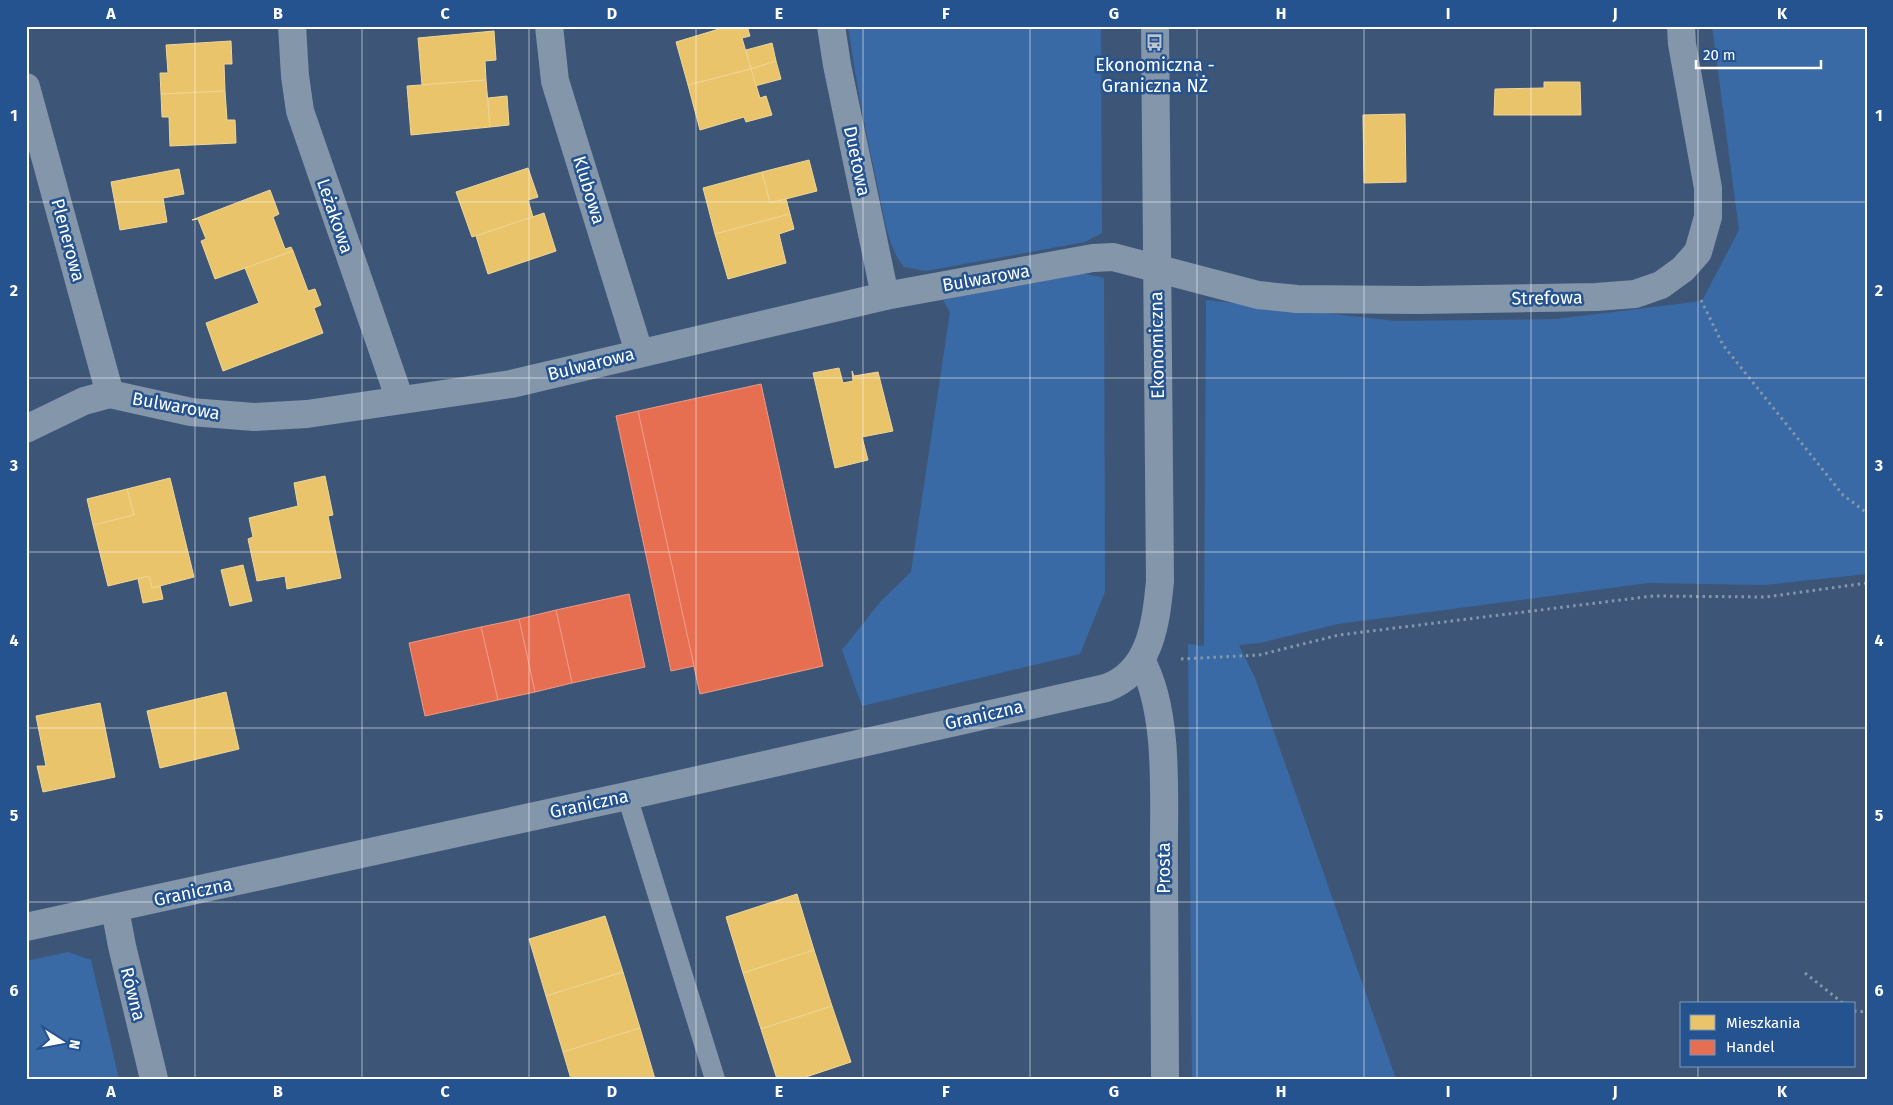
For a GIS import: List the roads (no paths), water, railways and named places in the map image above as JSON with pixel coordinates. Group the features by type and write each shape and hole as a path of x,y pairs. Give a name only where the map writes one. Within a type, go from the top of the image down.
{"street":[{"name":"Leżakowa","path":"292,26 295,76 300,111 400,400"},
{"name":"Klubowa","path":"549,26 555,81 639,352"},
{"name":"Duetowa","path":"831,26 837,65 885,296"},
{"name":"Ekonomiczna","path":"1141,660 1151,638 1160,581 1155,26"},
{"name":"Strefowa","path":"1156,270 1258,295 1297,299 1420,300 1596,297 1635,294 1661,285 1683,270 1698,252 1708,217 1708,188 1682,44 1681,26"},
{"name":"Plenerowa","path":"26,86 110,394"},
{"name":"Bulwarowa","path":"26,429 84,401 110,394 191,412 254,416 307,414 511,384 639,352 885,296 1093,258 1113,257 1156,270"},
{"name":"Graniczna","path":"29,920 115,909 1106,688 1129,676 1141,660"},
{"name":"Prosta","path":"1141,660 1151,678 1157,701 1163,767 1165,1079"},
{"name":"Równa","path":"115,909 154,1079"}],"lane":[{"path":"627,796 716,1079"}],"place":[{"name":"Ekonomiczna - Graniczna NŻ","path":"1155,42"}]}
